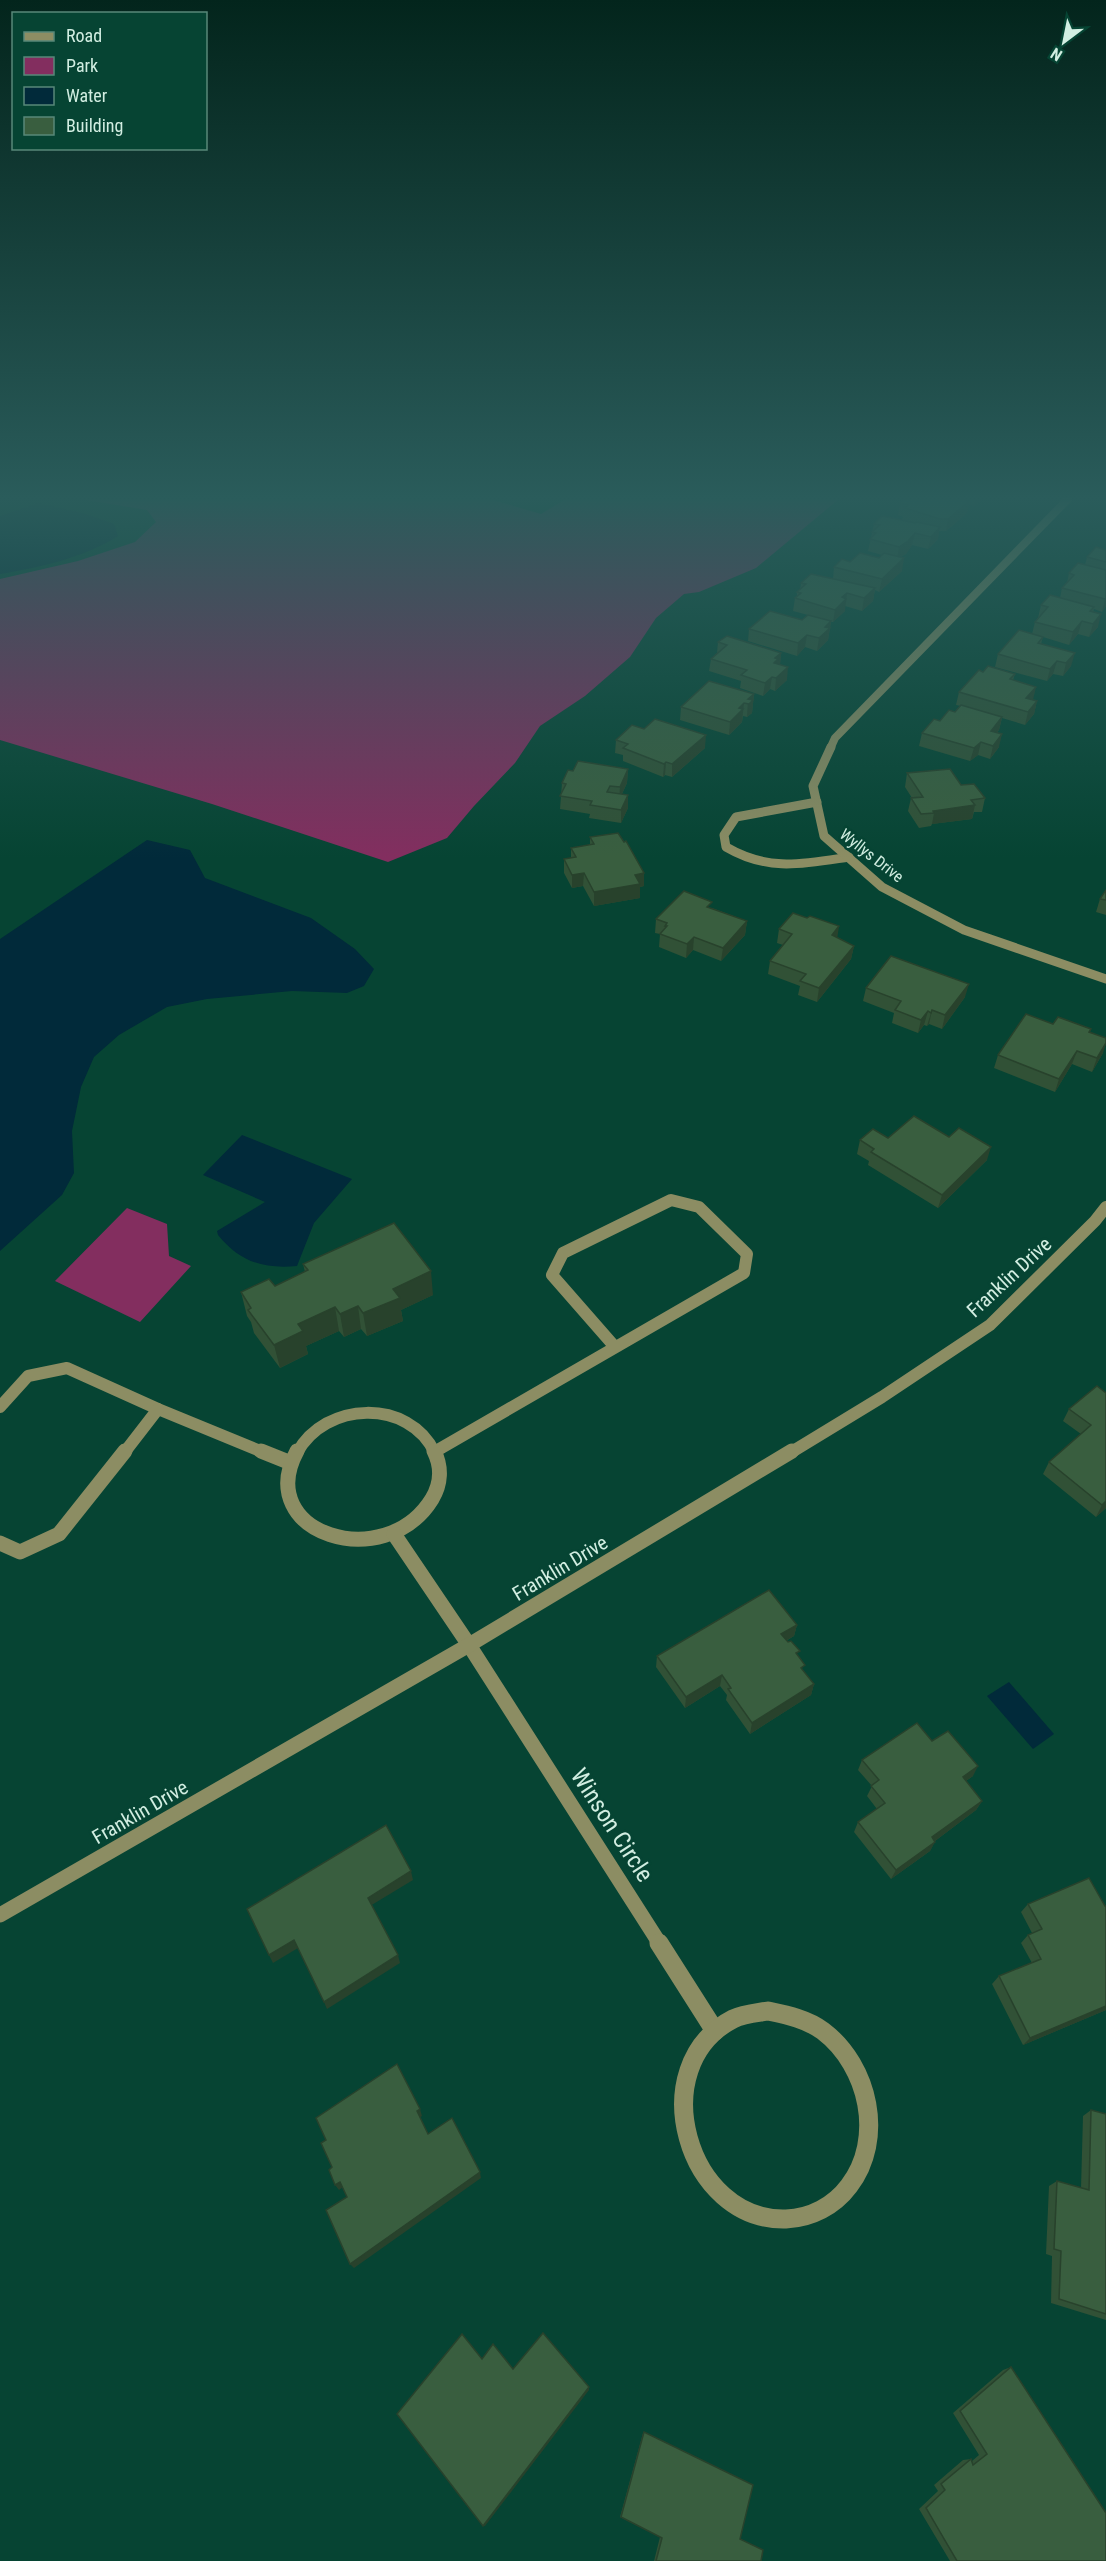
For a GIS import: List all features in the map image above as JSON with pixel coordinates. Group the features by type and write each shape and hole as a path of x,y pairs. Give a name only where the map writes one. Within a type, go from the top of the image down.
{"street":[{"name":"Wyllys Drive","path":"951,619 835,738 813,786 824,836 882,887 964,930 1106,979"},
{"path":"817,802 736,818 724,835 726,847 743,860 778,866 849,857"},
{"path":"436,1451 744,1273 747,1254 699,1207 671,1200 563,1253 552,1275 615,1347"},
{"name":"Franklin Drive","path":"0,1915 469,1645 882,1397 990,1324 1095,1221 1106,1207"},
{"path":"0,1407 28,1376 67,1368 158,1409 291,1463"},
{"path":"0,1543 20,1552 59,1534 158,1409"},
{"path":"362,1412 386,1413 407,1421 424,1434 436,1451 440,1469 437,1488 428,1507 413,1522 394,1534 373,1540 351,1541 330,1536 312,1527 298,1514 290,1498 288,1480 291,1463 301,1444 318,1428 339,1417 362,1412"},
{"name":"Winson Circle","path":"394,1534 469,1645 715,2031"},
{"path":"768,2011 797,2017 825,2032 847,2056 863,2087 869,2121 866,2155 853,2184 830,2206 802,2219 770,2219 739,2207 712,2184 693,2154 684,2119 685,2085 692,2064 696,2054 715,2031 740,2016 768,2011"}],"green space":[{"path":"0,619 656,619 630,657 585,696 540,726 515,763 447,838 388,862 212,804 0,740"},
{"path":"127,1208 167,1224 169,1256 191,1266 140,1322 55,1281"}],"water":[{"path":"147,840 190,850 205,878 311,918 355,949 374,969 364,986 347,993 292,991 207,999 167,1007 119,1035 94,1057 81,1087 72,1131 74,1173 62,1195 0,1251 0,939"},
{"path":"242,1135 352,1179 314,1223 297,1266 273,1266 253,1262 235,1252 218,1235 217,1231 265,1202 203,1175"},
{"path":"1009,1682 1054,1734 1033,1749 987,1696"}],"building":[{"path":"761,619 821,619 831,621 825,627 830,628 819,638 807,635 798,643 749,629"},
{"path":"1038,619 1097,619 1093,624 1082,621 1073,632 1035,622"},
{"path":"1019,630 1043,637 1038,643 1075,653 1066,663 1057,661 1050,669 998,654"},
{"path":"727,636 781,653 775,658 778,659 774,663 788,667 776,678 772,677 765,683 741,675 747,670 711,659 727,645 718,642"},
{"path":"988,666 1015,674 1010,679 1036,687 1026,698 1037,701 1028,712 959,692 979,670 983,672"},
{"path":"709,681 754,694 748,699 753,700 749,704 744,703 739,708 743,709 730,722 681,707"},
{"path":"961,705 1002,717 991,731 1002,734 993,746 981,742 974,748 922,733 934,719 940,721 949,710 955,712"},
{"path":"655,719 706,735 672,764 666,762 664,764 623,748 628,744 616,740 632,725 644,729"},
{"path":"578,761 628,769 620,787 610,786 607,792 628,795 621,810 590,805 592,801 560,796 566,784 562,783 568,770 573,771"},
{"path":"950,769 961,785 974,784 985,798 971,800 975,805 921,814 911,798 923,797 907,773"},
{"path":"618,833 624,842 626,841 644,873 635,875 640,884 594,892 584,873 572,875 564,859 576,857 571,848 594,844 590,837"},
{"path":"1106,890 1106,900 1100,899"},
{"path":"684,891 712,902 707,907 747,921 723,948 694,937 687,944 660,934 667,923 656,919"},
{"path":"793,913 839,926 832,935 854,946 819,988 800,981 806,974 770,961 792,934 779,929"},
{"path":"891,956 969,984 945,1015 932,1010 931,1013 928,1011 921,1020 895,1010 901,1001 866,988"},
{"path":"1026,1014 1053,1024 1058,1017 1091,1029 1089,1032 1106,1038 1106,1043 1097,1058 1077,1051 1059,1079 998,1055"},
{"path":"914,1116 949,1137 959,1128 991,1147 942,1195 871,1152 874,1149 860,1140 873,1129 888,1138"},
{"path":"394,1223 431,1271 393,1289 400,1298 363,1313 358,1306 340,1314 335,1307 298,1324 303,1331 274,1345 248,1310 251,1308 241,1292 269,1279 275,1286 308,1270 303,1264"},
{"path":"1097,1386 1106,1393 1106,1501 1102,1505 1049,1462 1091,1425 1069,1409"},
{"path":"769,1590 797,1625 781,1634 800,1651 796,1653 805,1665 801,1668 814,1684 752,1723 728,1689 731,1688 722,1675 686,1697 657,1656"},
{"path":"917,1723 932,1741 948,1731 978,1766 963,1777 982,1801 932,1837 935,1842 896,1870 858,1822 885,1803 871,1786 879,1780 862,1760"},
{"path":"386,1825 411,1871 368,1898 398,1955 324,2002 294,1940 269,1955 247,1909"},
{"path":"1089,1878 1106,1906 1106,2006 1030,2038 999,1976 1041,1959 1028,1935 1042,1929 1028,1904"},
{"path":"397,2064 420,2109 417,2111 428,2134 452,2118 480,2172 350,2264 326,2210 347,2197 340,2182 335,2185 329,2170 332,2167 321,2143 326,2140 316,2118"},
{"path":"1091,2110 1106,2114 1106,2314 1059,2299 1061,2251 1054,2249 1057,2181 1089,2190"},
{"path":"543,2333 589,2387 483,2526 397,2414 462,2334 482,2359 493,2344 513,2369"},
{"path":"1011,2367 1106,2513 1106,2561 957,2561 926,2508 945,2490 941,2484 971,2459 973,2465 987,2454 960,2411"},
{"path":"644,2432 753,2485 740,2539 763,2550 761,2561 656,2561 662,2538 621,2517"}]}
